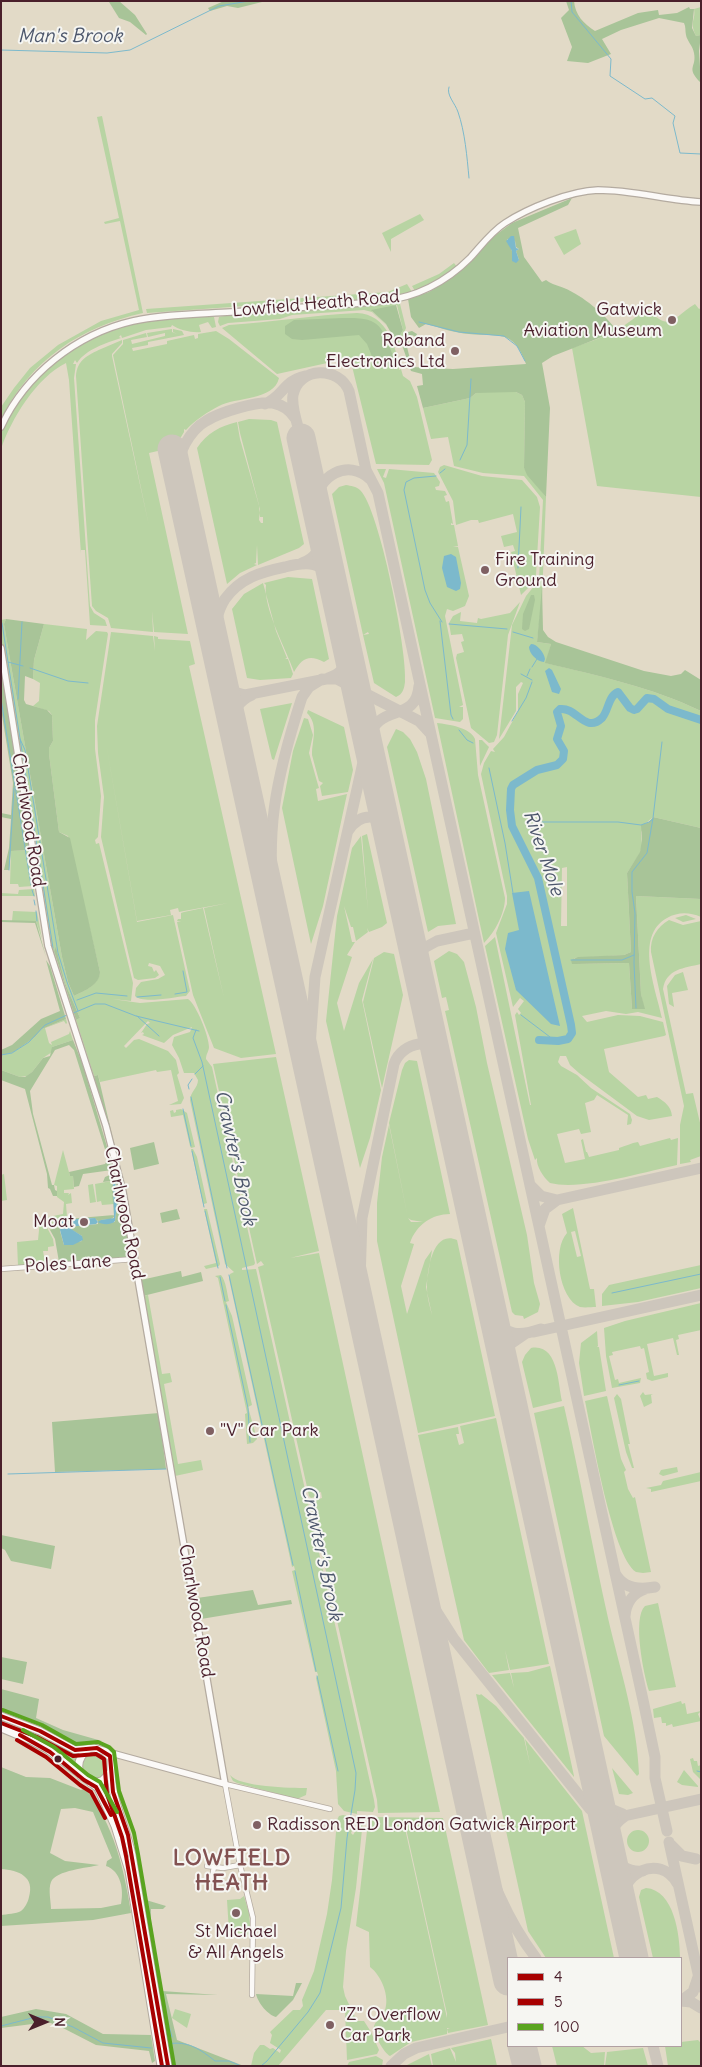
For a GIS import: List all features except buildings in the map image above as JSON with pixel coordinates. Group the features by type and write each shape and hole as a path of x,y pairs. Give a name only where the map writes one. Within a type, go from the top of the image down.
{"main road":[{"path":"1,1716 40,1731 75,1750 96,1748 110,1756 113,1792 128,1835 168,2066"},
{"path":"1,1728 40,1745 96,1787 102,1796 126,1857 161,2066"},
{"path":"81,1776 78,1762 89,1749"},
{"path":"88,1782 96,1783 102,1780 111,1769"}],"street":[{"name":"Lowfield Heath Road","path":"1,428 23,392 52,362 89,337 121,324 170,316 383,301 414,294 431,287 454,273 492,233 507,222 535,208 582,192 610,191 701,202"},
{"name":"Charlwood Road","path":"1,648 48,946 118,1170 225,1784"},
{"name":"Poles Lane","path":"1,1269 135,1259"},
{"path":"104,1751 225,1784 330,1809"},
{"path":"111,1769 118,1760 127,1758"},
{"path":"225,1784 240,1865 254,1922 252,1994"},
{"path":"207,1866 226,1868 240,1865"},
{"path":"212,1878 214,1867"}],"green space":[{"path":"119,1 135,15 146,35 130,22 119,18 109,2"},
{"path":"224,1 266,1 238,8 227,6 210,11 208,8"},
{"path":"566,1 574,1 576,11 581,19 595,31 638,13 658,10 659,15 677,13 689,7 694,9 692,28 696,36 701,35 699,51 701,83 694,74 695,58 684,23 659,18 621,30 602,39 611,54 588,63 567,61 572,47 561,18 569,10"},
{"path":"701,7 701,35 696,36 693,27 694,9"},
{"path":"102,116 143,313 98,327 60,349 27,380 13,398 1,419 1,407 14,388 30,368 58,345 101,321 139,310 120,221 105,224 104,222 119,218 97,117"},
{"path":"572,198 568,205 518,228 524,257 542,282 546,280 579,296 600,312 617,331 553,356 542,363 550,408 546,497 527,475 524,468 525,402 522,395 516,392 476,393 470,398 423,408 417,386 423,385 422,374 411,371 402,345 408,332 412,331 417,334 416,337 412,335 407,347 412,367 453,369 526,364 516,345 505,337 458,333 426,324 419,328 411,317 408,299 429,292 445,282 493,237 512,223","holes":["507,239 515,241 516,247 519,249 516,251 519,260 512,261 512,251"]},
{"path":"420,214 424,220 391,239 391,252 382,233"},
{"path":"576,229 581,244 564,255 554,237"},
{"path":"454,263 457,267 438,281 415,291 412,286 439,274"},
{"path":"407,284 412,292 374,299 315,301 147,313 146,309 388,292"},
{"path":"394,301 400,304 406,328 397,345 396,342 403,330 397,305 372,311 389,328 372,312 364,310 292,315 280,319 228,323 220,326 218,322 219,317 240,313"},
{"path":"695,304 699,309 701,308 701,497 597,486 572,348 611,333 628,323 646,308 654,316 666,322 676,318"},
{"path":"396,305 403,330 396,342 386,324 371,310"},
{"path":"357,313 376,319 383,325 393,342 399,370 401,369 403,376 410,381 417,397 432,460 429,465 376,464 350,358 277,374 222,328 229,325"},
{"path":"214,317 216,327 212,328 208,322 199,325 201,332 194,332 182,330 172,325 171,327 146,330 122,338 121,335 119,337 121,338 91,350 77,363 75,360 73,364 76,364 74,378 90,606 94,613 105,620 107,626 90,625 85,550 81,550 81,554 69,380 66,363 55,369 35,388 18,412 1,449 1,434 11,413 33,383 46,369 76,346 110,329 128,324 158,319"},
{"path":"365,319 378,325 386,338 394,358 390,365 377,369 367,344 359,335 302,340 292,339 285,334 285,326 294,320"},
{"path":"172,329 172,332 177,334 173,332 173,329 182,331 184,335 148,342 148,345 132,348 133,351 167,344 167,341 194,335 195,339 198,338 198,334 216,331 279,378 276,385 270,391 262,395 226,403 202,416 186,430 184,429 175,447 149,453 188,634 154,632 152,611 153,632 111,628 108,618 96,611 92,606 76,376 81,362 101,349 122,340 122,343 112,356 149,526 113,355 123,344 123,340 146,333 147,337 131,340 132,344 165,336 165,333 148,337 147,333"},
{"path":"516,392 522,395 525,402 524,468 546,497 542,598 537,642 551,644 546,663 644,689 701,711 701,828 653,817 645,824 641,832 642,845 640,853 627,873 631,952 624,955 574,958 576,964 629,963 632,1009 644,1009 641,994 636,896 701,899 701,917 684,913 671,916 657,926 651,937 649,950 650,964 662,1018 638,1012 626,1014 606,1011 582,1016 587,1022 618,1015 640,1016 663,1022 666,1035 664,1036 604,1049 609,1072 638,1097 646,1095 648,1099 657,1097 663,1101 669,1107 672,1116 649,1120 637,1116 579,1073 570,1065 566,1056 560,1056 558,1062 561,1066 577,1075 591,1088 630,1114 632,1120 631,1124 627,1125 628,1115 597,1095 594,1100 585,1103 591,1132 581,1134 579,1129 557,1134 565,1163 585,1159 581,1140 583,1139 589,1157 619,1150 619,1148 635,1142 638,1142 640,1146 670,1138 671,1140 678,1138 677,1165 595,1183 563,1185 550,1183 540,1171 537,1158 535,1160 528,1139 485,946 495,937 531,1105 515,1015 517,1012 519,1015 521,1013 518,1009 524,1001 520,998 513,1007 496,933 507,904 507,896 481,774 484,763 491,751 495,752 493,749 504,737 518,711 518,694 523,683 521,682 516,687 516,711 499,739 512,625 526,596 539,580 543,500 524,476 483,473 454,466 448,437 431,439 423,408 470,398 476,393","holes":["567,867 567,926 561,926 562,868"]},
{"path":"249,419 277,422 304,544 299,548 258,565 257,545 256,563 254,564 257,565 240,573 227,584 197,448 214,431 237,422 259,506 238,422","holes":["260,513 260,517 263,517 263,523 259,520"]},
{"path":"444,465 482,476 522,480 537,497 540,507 536,575 534,582 521,595 511,552 515,551 513,545 504,547 501,536 517,532 513,514 479,523 478,520 471,520 456,525 453,501 438,472 440,467"},
{"path":"377,469 386,469 383,477 386,478 389,469 434,473 440,482 439,486 435,487 436,490 445,491 447,495 444,496 446,502 449,501 453,524 451,523 451,525 454,525 458,546 453,547 458,547 469,596 465,606 453,611 447,609 445,616 463,705 459,707 463,707 463,719 460,722 435,718 384,483"},
{"path":"346,485 360,490 368,502 391,582 405,666 404,689 396,697 374,683 363,635 332,494 339,487"},
{"path":"288,577 312,579 329,659 324,662 314,658 306,659 300,663 294,672 271,617 266,585 264,583"},
{"path":"263,583 276,631 287,658 285,659 288,659 293,674 291,678 260,680 247,678 232,609 244,594"},
{"path":"542,587 543,630 548,637 556,642 644,671 671,676 681,674 685,670 701,680 701,711 644,689 545,663 551,644 537,642"},
{"path":"531,595 534,595 535,600 529,629 525,631 522,629 523,614"},
{"path":"520,602 508,635 497,735 494,742 489,743 471,728 456,658 457,654 464,652 461,642 464,641 462,634 451,635 449,623 453,616 461,612 460,621 477,623 478,618 510,613"},
{"path":"6,619 4,624 62,957 68,982 74,996 94,984 100,972 68,836 59,832 49,754 49,748 53,741 52,715 49,711 33,706 39,701 40,683 33,679 34,660 44,624 87,629 86,640 96,631 107,632 108,634 95,720 95,749 101,796 98,837 95,840 96,844 99,843 133,983 131,1001 112,999 140,1003 188,999 198,1013 207,1036 209,1047 206,1059 212,1067 255,1263 254,1265 242,1268 242,1270 256,1269 374,1800 375,1807 373,1812 357,1811 357,1814 344,1811 338,1804 336,1771 316,1678 318,1675 315,1672 292,1571 295,1570 294,1566 292,1567 229,1279 230,1274 234,1272 225,1264 190,1100 198,1080 194,1073 184,1073 172,1045 174,1037 190,1032 192,1027 173,1035 164,1043 142,1035 144,1034 143,1032 141,1033 147,1024 150,1023 148,1021 124,1046 126,1048 134,1040 139,1039 168,1051 176,1060 179,1073 177,1075 184,1098 181,1104 169,1105 178,1101 171,1070 157,1072 156,1070 100,1082 98,1075 94,1076 76,1020 80,1018 65,983 56,948 54,951 58,965 51,944 31,810 29,808 1,640 1,620"},
{"path":"6,619 44,624 34,660 33,679 25,676 24,700 26,704 47,710 52,715 53,741 49,748 49,754 59,832 70,838 100,972 94,984 87,990 74,996 68,982 62,957 4,624"},
{"path":"111,632 153,636 155,651 154,636 158,637 158,639 190,641 195,664 189,666 276,1054 241,1058 214,1048 193,995 177,922 181,922 177,921 181,919 181,913 203,908 224,998 204,908 228,903 179,912 178,908 170,910 171,915 137,921 103,726 137,922 173,915 190,991 186,996 159,999 145,1000 135,996 136,988 141,982 158,979 165,975 160,966 149,963 148,966 152,967 154,972 156,970 159,975 155,978 138,980 134,978 101,837 104,797 98,753 97,726"},
{"path":"1,668 30,850 11,851 9,870 4,870 9,848 11,819 1,817 1,813 11,815 13,783 1,709"},
{"path":"292,703 274,760 272,759 260,709"},
{"path":"308,710 344,727 353,770 348,792 322,796 320,786 323,783 319,781 312,755 314,726 307,713"},
{"path":"304,718 308,719 313,735 309,753 319,788 316,789 318,801 347,794 323,906 311,944 282,808 293,751"},
{"path":"437,723 464,729 473,735 475,739 478,775 505,898 499,922 484,943"},
{"path":"396,729 403,732 410,739 417,752 426,779 456,924 438,926 428,932 387,747"},
{"path":"479,740 482,740 489,747 480,766"},
{"path":"653,817 701,828 701,899 636,896 641,994 645,1009 632,1009 629,963 572,964 571,960 578,957 624,955 631,952 627,873 640,852 642,840 641,825 649,822"},
{"path":"367,834 387,923 369,932 367,928 368,932 356,941 353,927 351,927 344,906 352,942 355,942 347,955 352,957 337,1003 344,1031 359,983 373,959 362,1000 381,1090 370,1138 360,1168 326,1021 337,916 352,848 361,836 368,911 362,836"},
{"path":"30,850 33,886 19,887 18,884 10,884 11,851"},
{"path":"34,889 35,896 1,896 1,893 18,894 19,890"},
{"path":"13,911 37,912 42,939 36,921 12,921"},
{"path":"686,915 696,919 683,922 675,918"},
{"path":"1,920 36,921 46,957 35,923 1,922"},
{"path":"669,920 683,925 701,921 701,964 682,968 672,973 665,982 663,989 686,1094 693,1093 701,1127 701,1156 690,1160 691,1162 680,1164 680,1125 684,1106 651,952 655,933"},
{"path":"56,947 65,983 80,1018 76,1020 54,951"},
{"path":"449,951 457,954 464,962 476,1007 527,1235 534,1283 540,1304 538,1312 524,1319 523,1316 515,1315 512,1312 445,1011 449,1010 446,997 442,998 434,961"},
{"path":"384,952 394,954 403,995 382,1088 363,1002 374,958"},
{"path":"46,960 50,966 66,1019 42,1029 35,1037 14,1052 1,1056 1,1050 12,1045 41,1019 60,1011"},
{"path":"683,972 688,990 672,993 674,1007 669,1004 667,986 675,975"},
{"path":"66,1019 66,1024 64,1021 45,1028 49,1043 52,1045 51,1042 69,1034 70,1031 73,1040 52,1047 52,1052 43,1058 27,1076 20,1077 1,1070 1,1056 14,1052 35,1037 42,1029"},
{"path":"73,1040 83,1065 113,1167 112,1170 83,1174 79,1186 74,1187 73,1176 70,1176 69,1172 105,1164 108,1159 74,1050 69,1045 55,1050 30,1091 33,1114 52,1185 54,1185 57,1191 57,1196 53,1196 48,1188 47,1174 25,1089 1,1080 1,1070 25,1077 32,1072 43,1058 50,1056 52,1047"},
{"path":"276,1057 319,1251 290,1258 319,1253 440,1812 378,1813 377,1800 311,1504 312,1501 322,1498 321,1492 318,1493 319,1496 311,1498 309,1496 258,1267 264,1265 261,1261 257,1264 213,1064"},
{"path":"409,1060 417,1061 450,1214 431,1218 416,1231 410,1243 414,1244 401,1286 407,1314 425,1260 432,1250 430,1263 437,1246 442,1241 449,1238 457,1240 495,1416 418,1433 377,1241 377,1203 382,1157 389,1125 408,1218 389,1123 402,1070 405,1063"},
{"path":"98,1075 117,1156 96,1085 94,1076"},
{"path":"181,1109 187,1113 195,1147 191,1148 190,1146 183,1115 171,1117 170,1111 173,1110 174,1113 176,1110"},
{"path":"154,1142 159,1164 134,1170 130,1148"},
{"path":"191,1149 193,1149 197,1157 207,1203 204,1204 204,1208"},
{"path":"63,1150 70,1176 73,1176 74,1189 64,1190 64,1193 69,1193 68,1195 71,1193 72,1203 66,1204 67,1217 60,1221 59,1227 50,1230 46,1221 49,1221 48,1217 63,1214 64,1202 57,1197 57,1186 54,1185"},
{"path":"4,1174 7,1200 1,1201 1,1175"},
{"path":"112,1174 116,1175 122,1197 131,1254 124,1259 59,1262 55,1239 50,1230 59,1227 60,1220 67,1217 67,1219 114,1215 111,1219 101,1220 100,1223 115,1222 117,1189 113,1180 114,1214 111,1181 103,1182 105,1177","holes":["94,1218 98,1221 98,1224 67,1227 82,1236 82,1241 64,1245 60,1231 61,1223 64,1220"]},
{"path":"111,1181 114,1204 102,1205 101,1201 97,1202 95,1184"},
{"path":"93,1184 96,1202 90,1203 88,1185"},
{"path":"573,1208 590,1289 594,1289 596,1307 580,1307 567,1294 563,1284 559,1261 562,1240 567,1233 562,1214","holes":["575,1231 581,1256 577,1257 571,1232"]},
{"path":"177,1209 180,1219 162,1223 160,1213"},
{"path":"204,1209 207,1209 220,1264 219,1266 206,1269 204,1266 216,1263"},
{"path":"40,1220 43,1220 53,1239 54,1246 48,1247 48,1251 43,1251 45,1262 55,1263 18,1266 17,1242 38,1240"},
{"path":"701,1265 701,1288 638,1302 602,1306 602,1294 609,1285"},
{"path":"181,1271 182,1277 201,1272 203,1281 143,1296 141,1280"},
{"path":"221,1275 226,1287 229,1301 226,1302 232,1316 252,1405 248,1407 257,1439 253,1443 247,1444 245,1414 247,1413 218,1278 215,1276"},
{"path":"148,1295 162,1374 170,1373 172,1382 164,1384 178,1464 201,1460 203,1470 175,1476 143,1296"},
{"path":"701,1303 701,1330 678,1335 679,1339 676,1340 679,1355 677,1355 673,1338 647,1344 654,1376 668,1373 668,1377 652,1381 647,1379 646,1373 649,1372 644,1348 641,1349 640,1346 612,1352 613,1355 609,1356 615,1380 618,1379 619,1383 641,1378 640,1383 612,1388 606,1356 604,1328 625,1321"},
{"path":"597,1331 597,1347 599,1347 606,1391 584,1396 579,1363 581,1343"},
{"path":"531,1348 540,1348 547,1352 552,1359 558,1376 562,1401 533,1408 522,1362"},
{"path":"643,1392 645,1395 653,1394 651,1395 652,1403 644,1407 640,1396"},
{"path":"617,1394 621,1399 634,1468 632,1468 626,1452 614,1398"},
{"path":"607,1396 621,1459 626,1470 624,1472 628,1489 633,1498 635,1497 651,1572 636,1572 627,1561 611,1520 604,1493 585,1401"},
{"path":"564,1406 602,1591 635,1734 639,1774 637,1776 604,1736 534,1413"},
{"path":"159,1413 166,1469 55,1472 52,1422"},
{"path":"496,1418 549,1664 510,1670 505,1650 509,1670 489,1673 464,1640 418,1435 458,1427 459,1434 456,1434 459,1445 464,1443 460,1426"},
{"path":"677,1467 678,1472 663,1476 659,1474 661,1470"},
{"path":"701,1472 701,1481 651,1492 651,1489 646,1488 661,1485 663,1481"},
{"path":"1,1535 55,1546 51,1569 11,1561 5,1550 1,1548"},
{"path":"253,1590 258,1605 291,1600 292,1604 201,1619 197,1598"},
{"path":"658,1603 676,1687 649,1691 640,1647 639,1622 641,1612 645,1606"},
{"path":"1,1657 27,1662 23,1684 1,1679"},
{"path":"550,1666 574,1777 492,1675 510,1673 514,1688 511,1673 528,1672"},
{"path":"1,1689 39,1699 36,1718 63,1730 102,1741 82,1745 76,1744 35,1721 1,1710"},
{"path":"476,1694 481,1694 496,1706 524,1738 530,1765 525,1739 582,1811 614,1957 545,1957 528,1931"},
{"path":"681,1701 682,1704 685,1703 687,1714 701,1711 698,1714 701,1721 673,1727 672,1724 666,1726 666,1723 662,1723 661,1717 654,1718 653,1709"},
{"path":"19,1726 35,1731 78,1753 74,1766 17,1731"},
{"path":"95,1753 105,1756 108,1766 105,1776 95,1779 85,1776 82,1766 85,1756"},
{"path":"693,1758 694,1761 697,1761 698,1766 701,1765 701,1780 693,1772 690,1759"},
{"path":"1,1767 26,1777 50,1778 81,1790 85,1788 103,1817 116,1848 125,1880 131,1913 93,1920 1,1926 1,1915 21,1911 24,1908 29,1899 30,1884 19,1873 1,1869","holes":["75,1808 93,1812 112,1858 107,1861 106,1866 115,1872 122,1887 121,1904 101,1908 51,1909 50,1888 54,1878 65,1872 99,1865 65,1861 50,1853 61,1809"]},
{"path":"612,1768 633,1793 628,1795 619,1794"},
{"path":"684,1770 698,1787 682,1785 677,1782"},
{"path":"230,1775 235,1779 254,1784 307,1788 306,1795 297,1799 237,1783 233,1781"},
{"path":"108,1780 131,1870 100,1785"},
{"path":"339,1816 357,1818 351,1833 353,1835 360,1819 363,1820 343,1987 345,1996 357,2021 364,2021 379,2050 377,2054 347,2060 345,2010 326,2010 278,2066 251,2066 254,2053 260,2045 270,2049 273,2048 280,2053 281,2050 270,2043 272,2035 270,2032 293,2010 300,2010 303,2006 302,2000 314,1971 327,1914 337,1820"},
{"path":"372,1817 443,1818 488,2025 448,2033 447,2029 447,2034 411,2042 390,2056 379,2042 374,2026 385,2010 384,1986 378,1975 370,1967 369,1932 356,1926 368,1822","holes":["404,1824 405,1824 447,2018"]},
{"path":"634,1830 642,1830 649,1837 649,1845 642,1852 634,1852 627,1845 627,1837"},
{"path":"133,1847 136,1847 139,1851 137,1854 143,1891 146,1891 146,1900 166,1906 163,1909 151,1909 151,1921 162,1991 218,1995 166,1994 177,2040 244,2066 170,2066"},
{"path":"646,1888 656,1891 669,1905 677,1926 680,1957 653,1957 639,1897 641,1890"},
{"path":"244,1896 249,1913 251,1935 229,1932 227,1900 240,1899"},
{"path":"296,1983 302,1983 293,2000 276,2017 261,2005 256,1994 293,1996"},
{"path":"36,2009 66,2014 103,2034 151,2035 155,2061 152,2063 149,2051 96,2045 48,2022 1,2028 1,2017"},
{"path":"175,2009 191,2014 187,2028 172,2018"},
{"path":"491,2039 497,2066 433,2066 431,2054 450,2048 456,2062 455,2053 451,2048"},
{"path":"698,2040 701,2043 701,2066 668,2066 665,2047 682,2047 682,2042"},
{"path":"552,2047 583,2047 591,2053 605,2052 604,2066 557,2066"},
{"path":"643,2048 648,2066 605,2066 607,2052"},
{"path":"429,2054 432,2066 405,2066"},
{"path":"376,2056 383,2060 382,2066 347,2066 349,2062"}],"water":[{"path":"511,236 514,236 516,248 519,249 516,251 519,260 516,263 512,261 512,251 506,241"},
{"path":"451,554 456,557 461,583 460,589 456,591 447,587 442,568 444,556"},
{"path":"531,644 536,645 542,651 545,659 544,662 536,659 532,654 529,649"},
{"path":"549,668 552,670 561,689 559,694 552,692 545,671"},
{"path":"529,891 560,1026 551,1024 516,990 505,949 508,933 519,930 512,893"},
{"path":"115,1180 117,1203 115,1221 107,1224 98,1222 114,1218 113,1181"},
{"path":"95,1218 98,1222 96,1224 68,1227 82,1236 83,1240 73,1245 64,1245 60,1230 62,1220"}],"waterway":[{"name":"Man's Brook","path":"1,50 107,53 130,50 219,6 249,1"},
{"name":"Man's Brook","path":"571,1 572,12 611,59 610,76 645,99 652,98 675,116 673,123 680,153 701,154"},
{"path":"449,87 448,90 458,112 462,128 469,178"},
{"path":"419,322 459,332 504,336 517,346 525,361"},
{"path":"460,460 467,445 471,379"},
{"path":"440,473 445,469"},
{"path":"436,476 414,478 406,482 404,490 425,590 430,603 442,622"},
{"path":"518,568 521,507"},
{"path":"440,621 453,719"},
{"path":"18,699 22,622"},
{"path":"2,623 8,662"},
{"path":"449,624 507,629"},
{"path":"513,632 533,638"},
{"path":"532,667 537,659"},
{"path":"23,666 8,662 53,948"},
{"path":"30,668 68,681 88,683"},
{"path":"527,676 530,669"},
{"path":"521,674 532,680"},
{"path":"512,721 526,698 532,682"},
{"name":"River Mole","path":"539,1040 558,1041 568,1039 572,1033 538,878 512,826 510,810 511,789 513,785 537,770 557,765 563,759 564,751 557,739 561,726 557,712 560,709 566,709 586,722 596,722 602,718 610,700 618,692 630,708 634,710 647,698 654,699 668,709 701,720"},
{"path":"1,699 31,885"},
{"path":"459,730 467,740 473,743"},
{"path":"20,739 25,750 58,953 78,1011"},
{"path":"636,1008 634,963 635,913 632,872 647,853 662,742"},
{"path":"489,768 505,843 513,893"},
{"path":"9,870 14,788"},
{"path":"539,822 618,822 641,825 653,819"},
{"path":"32,890 34,896"},
{"path":"34,900 35,905"},
{"path":"36,911 37,921"},
{"path":"571,960 622,960 634,955"},
{"path":"175,994 187,992 183,971"},
{"path":"77,1000 96,993 127,996"},
{"path":"137,997 161,995"},
{"name":"River Mole","path":"71,1014 95,1004 105,1004 136,1016 199,1031"},
{"name":"River Mole","path":"1,1055 12,1053 29,1042 45,1025 67,1015"},
{"path":"521,1015 550,1037"},
{"path":"137,1016 159,1036"},
{"name":"Crawter's Brook","path":"196,1030 193,1038 202,1062 356,1773 347,1838 341,1908 320,1993 308,2012 261,2066"},
{"path":"195,1074 203,1066"},
{"path":"189,1089 188,1085 192,1079"},
{"path":"191,1097 227,1268"},
{"path":"183,1109 191,1146"},
{"path":"192,1151 204,1207"},
{"path":"205,1211 218,1268"},
{"path":"612,1293 701,1274"},
{"path":"229,1275 293,1565"},
{"path":"220,1277 225,1301"},
{"path":"226,1305 248,1408 250,1442"},
{"path":"619,1385 639,1381"},
{"path":"8,1474 166,1469"},
{"path":"295,1571 316,1671"},
{"path":"317,1676 338,1771"},
{"path":"697,1771 701,1772"},
{"path":"140,1878 145,1909"},
{"path":"146,1915 161,1997 172,2037"},
{"name":"Crawter's Brook","path":"1,2026 36,2017 48,2017 73,2027 103,2043 151,2048"},
{"name":"Crawter's Brook","path":"168,2044 182,2043 194,2047 215,2061 229,2061 241,2066"}],"taxiway":[{"path":"301,438 293,405 293,395 297,385 311,374 320,373 337,377 349,391 366,470 378,493 643,1700 655,1757 655,1778 667,1831"},
{"path":"265,404 276,397 292,381 305,376"},
{"path":"181,489 179,466 182,450 194,431 206,421 239,408 266,403 273,403 283,407 295,418"},
{"path":"316,503 322,485 335,473 352,470 370,479"},
{"path":"302,563 318,551 322,532"},
{"path":"215,644 215,632 222,604 231,592 244,581 259,574 292,565 314,564 325,570 333,583"},
{"path":"328,678 337,674 343,668 347,660 348,651"},
{"path":"222,678 234,692 245,695 326,679 337,679 419,721 430,733"},
{"path":"276,921 271,861 274,808 279,781 302,697 309,687 322,679"},
{"path":"319,1116 310,1046 315,977 368,740 373,728 380,720 411,705 416,698 419,686"},
{"path":"233,727 237,708 252,695"},
{"path":"348,831 357,821 366,817 380,818 386,823 394,838 397,874"},
{"path":"421,984 419,961 424,948 437,941 474,933"},
{"path":"368,1343 360,1281 362,1218 394,1064 404,1050 419,1044 427,1044 440,1050 444,1057 446,1068 447,1101"},
{"path":"530,1185 541,1196 557,1200 701,1168"},
{"path":"539,1226 545,1209 557,1200"},
{"path":"534,1332 701,1295"},
{"path":"494,1317 498,1324 514,1333 527,1333 541,1329"},
{"path":"503,1359 509,1345 525,1334"},
{"path":"418,1567 433,1606 454,1639 590,1809 600,1816 615,1818 701,1799"},
{"path":"615,1573 622,1582 632,1587 655,1587"},
{"path":"625,1616 631,1599 645,1589"},
{"path":"598,1793 606,1807 623,1814"},
{"path":"624,1817 616,1824 612,1833 610,1842 612,1852 616,1860 623,1866 632,1870 643,1871"},
{"path":"475,1830 507,1912 535,1957"},
{"path":"669,1842 701,1987"},
{"path":"671,1845 682,1856 696,1859"},
{"path":"623,1906 623,1894 627,1884 633,1876 642,1871 651,1868 661,1869 670,1874 677,1883"},
{"path":"682,2000 693,1992 698,1977"},
{"path":"682,2001 691,2002 701,2008"},
{"path":"391,2066 404,2054 416,2048 507,2027"},
{"path":"653,2047 658,2066"}],"runway":[{"path":"301,438 634,1957"},
{"path":"172,449 507,1976"},
{"path":"522,2047 527,2066"}],"transit line":[{"name":"100","path":"3,1710 42,1725 76,1744 98,1742 109,1747 114,1752 119,1791 134,1833 174,2065"},
{"name":"4","path":"1,1716 40,1731 75,1750 97,1748 110,1756 113,1792 128,1835 168,2066"},
{"name":"5","path":"1,1723 37,1737 73,1756 96,1754 104,1759 107,1794 122,1837 126,1856 162,2066"},
{"name":"100","path":"23,1730 54,1747 88,1775 100,1782 117,1812"},
{"name":"4","path":"20,1735 50,1752 84,1780 96,1787 111,1815"},
{"name":"5","path":"17,1740 46,1757 91,1792 105,1818"}],"place":[{"name":"Gatwick Aviation Museum","path":"672,320"},
{"name":"Roband Electronics Ltd","path":"455,351"},
{"name":"Fire Training Ground","path":"485,570"},
{"name":"Moat","path":"84,1222"},
{"name":"\"V\" Car Park","path":"210,1431"},
{"name":"Radisson RED London Gatwick Airport","path":"257,1825"},
{"name":"St Michael & All Angels","path":"236,1913"},
{"name":"\"Z\" Overflow Car Park","path":"330,2025"}],"district":[{"name":"LOWFIELD HEATH","path":"232,1872"}]}
